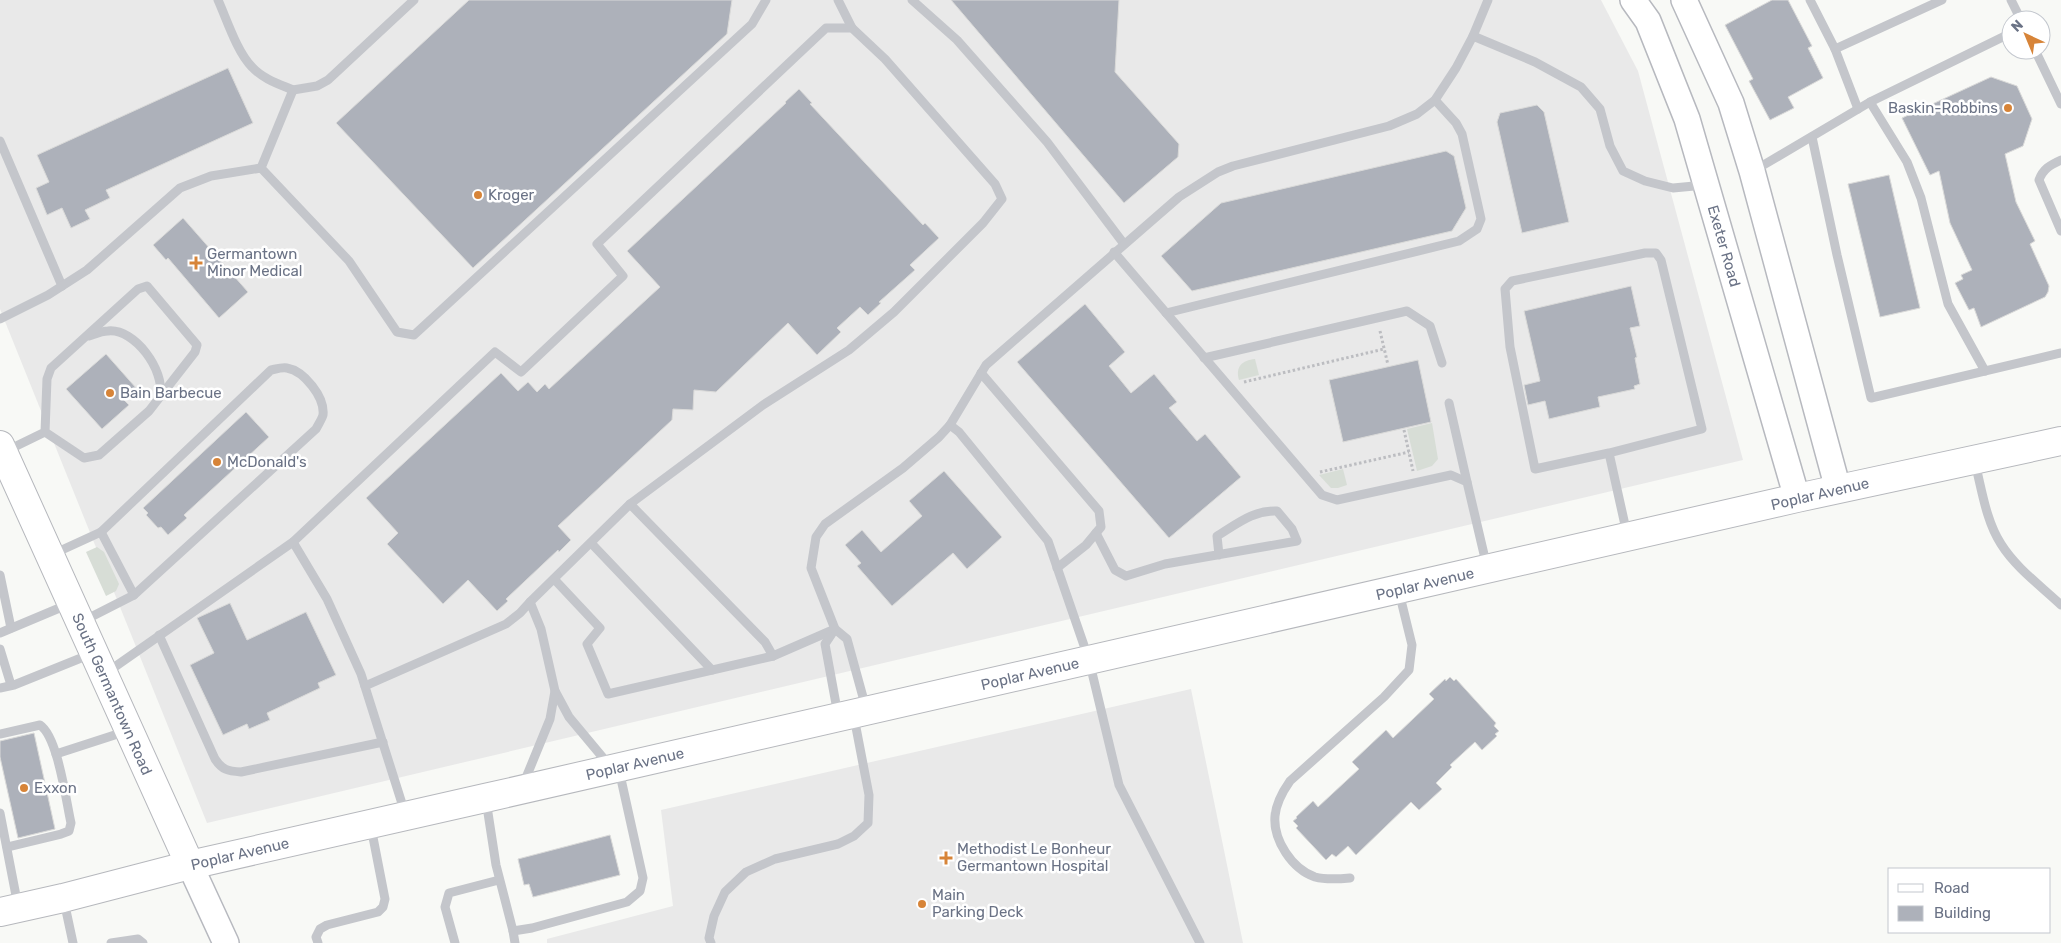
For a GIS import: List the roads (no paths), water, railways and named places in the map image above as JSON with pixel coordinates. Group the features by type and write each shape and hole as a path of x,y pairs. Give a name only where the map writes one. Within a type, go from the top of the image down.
{"main road":[{"name":"Poplar Avenue","path":"9,910 190,865 1797,498 2061,441"},
{"name":"South Germantown Road","path":"2,448 49,556 190,865"}],"street":[{"name":"Exeter Road","path":"1634,0 1648,20 1687,119 1797,498"},
{"path":"1684,0 1731,102 1752,171 1838,489"},
{"name":"South Germantown Road","path":"190,865 226,943"}],"lane":[{"path":"218,0 246,60 252,68 271,81 293,90 317,86 328,80 414,0"},
{"path":"261,168 349,261 397,332 414,335 752,24 766,0"},
{"path":"365,686 506,624 520,613 630,504 763,405 849,350 894,312 983,223 1002,199 995,184 885,59 852,28 838,0"},
{"path":"912,0 957,40 1047,142 1124,244"},
{"path":"711,943 709,938 714,916 725,892 746,872 775,859 838,844 854,836 868,823 869,795 853,714 847,639 835,629 811,568 816,537 825,524 903,468 940,437 950,425 986,365 1179,197 1218,172 1233,166 1263,160 1389,126 1417,114 1436,100 1473,36 1488,0"},
{"path":"1835,49 1942,0"},
{"path":"1813,1 1835,49 1858,109"},
{"path":"0,688 99,664 159,636 293,542 496,352 521,372 623,276 597,244 826,28 852,28"},
{"path":"1473,36 1535,62 1581,87 1600,109 1610,146 1623,171 1645,182 1673,188 1706,185"},
{"path":"1752,171 1870,102 2001,37"},
{"path":"2040,60 2061,104"},
{"path":"261,168 293,90"},
{"path":"1166,313 1459,241 1476,229 1481,219 1462,134 1456,123 1436,100"},
{"path":"1870,102 1908,162 1921,198 1948,304 1985,371"},
{"path":"1812,137 1837,255 1871,398 2061,353"},
{"path":"0,141 62,286"},
{"path":"2061,160 2049,166 2042,173 2039,180 2061,231"},
{"path":"0,319 62,286 86,270 180,188 211,176 261,168"},
{"path":"1114,252 1322,495 1337,500 1451,475 1467,482"},
{"path":"1656,252 1661,260 1702,429 1608,453 1535,469 1510,346 1505,289 1512,281 1656,252"},
{"path":"147,286 197,345 195,352 149,412 99,455 84,458 45,432 47,379 51,368 138,289 147,286"},
{"path":"1204,358 1407,311 1430,326 1442,363"},
{"path":"86,337 109,330 131,338 158,371 162,386 159,399"},
{"path":"0,633 11,628 76,613 134,595 316,429 323,416 321,401 313,388 296,370 284,367 271,370 101,532 49,556"},
{"path":"981,373 1099,511 1102,526 1086,545 1057,568"},
{"path":"1449,403 1487,569"},
{"path":"950,425 959,432 1048,541 1089,660 1119,785 1200,943"},
{"path":"2,448 45,432"},
{"path":"1608,453 1628,537"},
{"path":"1975,460 1989,518 2000,544 2014,562 2061,605"},
{"path":"630,504 764,642 773,656"},
{"path":"1096,533 1115,570 1126,576 1165,564 1219,555 1297,541 1292,529 1277,511 1264,510 1217,536 1219,555"},
{"path":"101,532 134,595"},
{"path":"293,542 327,599 365,686 406,816"},
{"path":"591,543 712,670"},
{"path":"0,575 11,628"},
{"path":"554,579 600,628 587,644 608,694 773,656 835,629"},
{"path":"1350,878 1327,879 1305,872 1288,855 1280,843 1275,816 1279,802 1290,781 1384,697 1409,670 1412,645 1399,589"},
{"path":"513,931 532,928 627,902 640,891 643,878 615,768 569,717 555,691 541,629 530,602"},
{"path":"835,629 825,644 853,714"},
{"path":"159,636 215,759 220,766 228,771 241,772 383,742"},
{"path":"0,649 12,685"},
{"path":"521,790 550,719 555,691"},
{"path":"0,734 40,725 46,729 56,754 71,823 69,831 6,847"},
{"path":"56,754 129,731"},
{"path":"486,798 499,880 515,943"},
{"path":"0,813 6,847 9,910"},
{"path":"318,943 316,937 320,929 327,925 378,912 383,907 385,899 371,824"},
{"path":"455,943 445,907 449,893 499,880"},
{"path":"63,898 73,943"},
{"path":"112,943 138,939 143,943"}],"place":[{"name":"Baskin-Robbins","path":"2008,108"},
{"name":"Kroger","path":"478,195"},
{"name":"Germantown Minor Medical","path":"196,263"},
{"name":"Bain Barbecue","path":"110,393"},
{"name":"McDonald's","path":"217,462"},
{"name":"Exxon","path":"24,788"},
{"name":"Methodist Le Bonheur Germantown Hospital","path":"946,858"},
{"name":"Main Parking Deck","path":"922,904"}]}
